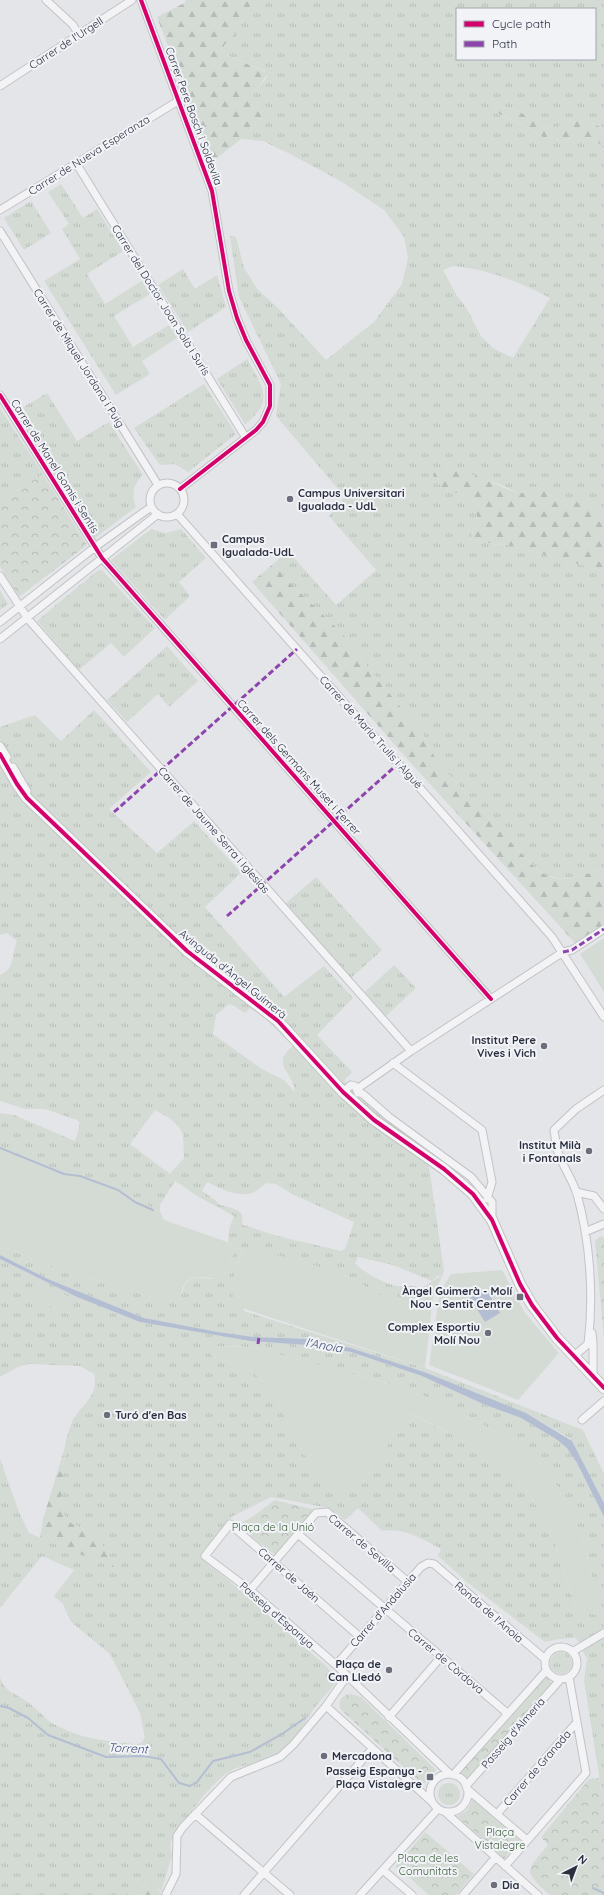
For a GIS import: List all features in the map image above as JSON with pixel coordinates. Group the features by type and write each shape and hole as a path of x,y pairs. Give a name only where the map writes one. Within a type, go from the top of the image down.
{"street":[{"path":"46,0 73,25 79,35"},
{"name":"Carrer de l'Urgell","path":"0,86 132,0"},
{"name":"Carrer Pere Bosch i Soldevila","path":"141,0 212,191 229,291 237,318 246,340 270,385 270,406 263,422 246,438"},
{"name":"Carrer de Nueva Esperanza","path":"0,210 178,101"},
{"name":"Carrer del Doctor Joan Solà i Surís","path":"76,163 246,438"},
{"name":"Carrer de Miquel Jordana i Puig","path":"0,231 158,485"},
{"name":"Carrer de Manel Gomis i Sentís","path":"0,395 95,547"},
{"path":"180,489 246,438"},
{"path":"170,483 180,489 184,502 177,514 167,517 158,514 151,507 150,494 158,485 170,483"},
{"path":"0,622 95,547 151,507"},
{"path":"0,639 158,514"},
{"name":"Carrer de Maria Trulls i Algué","path":"177,514 404,768 552,937 604,1017"},
{"name":"Carrer dels Germans Muset i Ferrer","path":"95,547 102,558 491,999"},
{"name":"Carrer de Jaume Serra i Iglesias","path":"0,576 19,607 28,618 411,1051"},
{"path":"0,746 39,810"},
{"name":"Avinguda d'Àngel Guimerà","path":"0,754 17,784 39,810 187,951 278,1021 343,1092 356,1094 374,1120 485,1200 492,1220 526,1295 544,1323 604,1388"},
{"path":"356,1094 393,1063 411,1051 563,952 572,950 604,930"},
{"path":"393,1063 482,1130 492,1182 485,1200"},
{"path":"574,1356 588,1344 590,1325 590,1287 585,1232 576,1192 557,1150 554,1130 576,1109 604,1090"},
{"path":"576,1192 594,1196 604,1209"},
{"path":"585,1232 604,1224"},
{"path":"590,1325 593,1343 593,1376"},
{"path":"582,1420 604,1401"},
{"name":"Carrer de Sevilla","path":"250,1590 316,1513 327,1512 408,1582"},
{"name":"Carrer de Jaén","path":"205,1556 230,1524 360,1637"},
{"name":"Carrer de Còrdova","path":"298,1534 507,1713"},
{"name":"Passeig d'Espanya","path":"205,1556 250,1590 336,1665 389,1717 452,1774 463,1781 467,1787 527,1840"},
{"name":"Carrer d'Andalusia","path":"336,1665 421,1567 428,1563 434,1564"},
{"name":"Ronda de l'Anoia","path":"434,1564 545,1659"},
{"path":"572,1652 604,1633"},
{"path":"505,1866 586,1773 569,1677 573,1674 577,1665 576,1660 572,1652 564,1648 556,1648 551,1650 545,1659 546,1671 552,1677 560,1680"},
{"path":"389,1717 441,1657"},
{"name":"Passeig d'Almeria","path":"452,1774 546,1671"},
{"path":"166,1894 176,1874 177,1836 195,1814 231,1777 280,1756 293,1745 326,1706 347,1676"},
{"name":"Passeig d'Almeria","path":"467,1787 560,1680 569,1677"},
{"path":"326,1706 372,1749 538,1895"},
{"name":"Carrer de Granada","path":"497,1814 577,1722"},
{"path":"244,1895 372,1749"},
{"path":"432,1802 430,1791 434,1781 439,1777 452,1774"},
{"path":"441,1810 451,1812 462,1806 466,1801 467,1787"},
{"path":"360,1895 441,1810"},
{"path":"195,1814 290,1895"},
{"path":"463,1895 495,1858"},
{"path":"383,1870 412,1895"}],"green space":[{"path":"185,0 254,0 232,39 221,47 224,54 268,73 251,98 261,109 262,117 241,139 212,162 157,17 186,2"},
{"path":"254,0 604,0 604,129 594,124 579,120 571,120 554,128 546,127 518,111 493,105 496,112 502,116 518,122 543,137 565,141 574,137 585,137 604,146 604,517 583,503 554,499 542,489 535,487 520,494 499,484 445,467 446,489 470,498 477,504 477,516 471,539 493,544 508,545 604,571 604,869 574,877 558,878 549,876 531,864 438,763 420,730 368,668 355,648 273,564 288,551 336,605 376,570 329,516 345,497 276,416 281,384 239,297 230,236 236,237 244,268 258,290 277,307 326,360 374,322 402,284 408,258 404,237 384,210 342,182 294,156 263,141 241,139 262,117 261,109 250,98 267,77 265,71 224,54 220,47 232,38","holes":["453,266 503,277 550,298 513,358 493,348 481,336 467,309 457,296 443,270"]},
{"path":"493,105 518,111 546,127 554,128 571,120 579,120 594,124 604,129 604,146 585,137 574,137 565,141 543,137 518,122 496,112"},
{"path":"61,184 83,218 97,209 123,251 87,274 105,304 142,281 150,294 114,316 133,347 169,325 177,338 142,361 150,374 116,395 44,281 80,259 62,229 69,224 48,192"},
{"path":"31,201 51,233 24,250 4,218"},
{"path":"183,269 195,289 217,275 226,307 188,332 158,285"},
{"path":"247,359 258,378 263,393 263,401 254,416 245,424 217,379"},
{"path":"204,384 236,434 188,472 175,464 160,465 134,428"},
{"path":"47,393 77,441 109,422 143,475 137,482 133,494 136,507 95,538 17,411"},
{"path":"0,408 43,474 0,501"},
{"path":"441,467 470,474 520,494 535,487 542,489 554,499 583,503 604,517 604,571 508,545 493,544 471,539 477,516 477,504 466,496 440,486 433,474"},
{"path":"43,474 87,545 19,597 0,567 0,501"},
{"path":"151,529 166,533 181,529 206,558 179,582 190,596 165,620 111,560"},
{"path":"273,564 355,648 368,668 420,730 438,763 531,864 541,872 558,879 574,878 604,869 604,924 575,943 409,761 252,582"},
{"path":"102,570 155,628 124,657 111,643 79,670 37,621 97,571"},
{"path":"0,590 8,604 0,610"},
{"path":"167,646 198,681 169,707 158,694 127,722 107,700"},
{"path":"94,710 151,772 109,809 157,853 194,821 241,873 205,907 284,997 324,966 353,998 317,1035 352,1072 344,1081 427,1152 444,1271 442,1276 437,1276 432,1281 393,1265 358,1257 355,1263 365,1272 376,1278 393,1285 414,1286 423,1289 398,1306 342,1273 243,1248 237,1264 244,1311 425,1368 583,1430 604,1474 604,1503 569,1438 526,1413 427,1373 351,1348 313,1339 254,1337 218,1332 144,1318 48,1279 0,1255 0,1245 42,1263 167,1302 181,1294 188,1280 198,1277 209,1279 221,1276 228,1268 236,1245 228,1242 229,1229 234,1216 197,1196 175,1181 160,1205 160,1211 78,1173 62,1174 0,1150 0,1113 14,1115 75,1141 80,1124 77,1120 45,1109 25,1109 0,1101 0,975 9,969 11,965 17,941 7,933 0,935 0,727 35,715 61,741","holes":["229,1004 245,1013 250,1008 264,1017 293,1046 283,1058 283,1064 294,1085 295,1092 284,1080 262,1069 213,1034 216,1015","155,1110 168,1117 179,1127 183,1135 184,1158 170,1174 130,1144","207,1182 229,1192 241,1194 252,1193 267,1183 276,1184 292,1194 354,1222 345,1249 341,1251 282,1237 242,1225 242,1215 239,1211 219,1205 215,1200 202,1191"]},
{"path":"316,877 382,950 351,978 285,904"},
{"path":"604,938 604,992 580,954"},
{"path":"394,965 416,988 386,1016 365,992"},
{"path":"0,1150 62,1174 78,1173 160,1211 164,1220 236,1245 227,1271 218,1279 202,1277 192,1278 187,1281 177,1299 167,1302 42,1263 0,1245"},
{"path":"601,1236 604,1238 604,1339 595,1241"},
{"path":"248,1247 342,1273 398,1306 428,1284 442,1276 433,1297 425,1368 239,1307 234,1300 232,1293 233,1278 243,1248"},
{"path":"0,1259 77,1297 140,1322 250,1341 306,1345 351,1352 422,1376 483,1404 521,1418 556,1439 567,1448 577,1463 604,1517 604,1807 584,1680 587,1659 576,1638 545,1642 468,1583 438,1556 441,1549 406,1532 390,1530 382,1531 358,1508 345,1520 329,1508 271,1497 231,1517 204,1550 207,1563 327,1667 337,1679 334,1685 322,1698 294,1739 281,1752 269,1759 232,1770 220,1779 204,1796 188,1816 170,1844 172,1856 161,1892 154,1884 147,1883 138,1891 125,1895 0,1895 0,1677 4,1686 10,1692 30,1703 52,1723 72,1733 114,1742 136,1744 141,1743 145,1738 140,1713 110,1654 71,1622 63,1604 54,1596 74,1570 42,1556 0,1608 0,1459 19,1512 29,1533 113,1567 85,1530 67,1520 63,1511 61,1494 66,1453 64,1450 67,1436 75,1416 92,1395 95,1382 94,1374 80,1366 28,1364 18,1367 0,1377","holes":["36,1284 75,1300 69,1313 36,1300","225,1346 251,1347 383,1382 422,1395 493,1430 516,1439 540,1463 556,1484 582,1535 598,1601 597,1615 576,1609 559,1555 544,1519 524,1487 500,1463 475,1447 409,1413 362,1483 303,1453 275,1398 263,1381 251,1371 211,1355"]},
{"name":"Complex Esportiu Molí Nou","path":"502,1270 525,1313 559,1353 518,1400 429,1365 440,1292 451,1274"},
{"path":"36,1284 76,1300 69,1313 36,1300 32,1294 33,1287"},
{"path":"212,1346 251,1347 383,1382 422,1395 493,1430 516,1439 553,1478 582,1535 598,1601 597,1615 576,1609 559,1555 544,1519 524,1487 501,1464 476,1447 409,1413 362,1483 348,1494 326,1484 303,1453 275,1398 263,1381 251,1371 211,1355"},
{"path":"64,1450 66,1453 63,1467 61,1497 64,1514 71,1523 91,1533 100,1541 114,1568 40,1538 43,1519"},
{"name":"Plaça de la Unió","path":"275,1500 315,1510 275,1555 237,1525 252,1517"},
{"path":"561,1652 569,1655 572,1663 569,1671 561,1674 553,1671 550,1663 553,1655"},
{"path":"544,1675 553,1684 467,1781 457,1772"},
{"path":"350,1694 361,1697 436,1770 423,1785 340,1709 341,1699"},
{"path":"599,1778 604,1807 604,1895 550,1895 535,1881 531,1876 530,1871 531,1866 548,1845 541,1837 589,1779"},
{"path":"449,1783 457,1786 460,1794 457,1802 449,1805 441,1802 438,1794 441,1786"},
{"name":"Plaça Vistalegre","path":"473,1799 520,1840 504,1859 457,1816 467,1811"},
{"name":"Plaça de les Comunitats","path":"425,1832 474,1874 456,1895 429,1895 396,1866"},
{"path":"149,1882 154,1884 162,1895 125,1895 138,1891"}],"water":[{"name":"l'Anoia","path":"0,1255 48,1279 144,1318 218,1332 254,1337 311,1339 351,1348 427,1373 526,1413 572,1441 604,1503 604,1517 577,1463 567,1448 556,1439 521,1418 483,1404 422,1376 351,1352 306,1345 250,1341 140,1322 77,1297 0,1259"},
{"path":"486,1289 500,1313 485,1322 470,1298"}],"waterway":[{"path":"0,1148 64,1174 80,1176 118,1190 135,1202 153,1210"},
{"name":"Torrent","path":"0,1706 9,1708 28,1718 48,1735 106,1757 143,1756 161,1759 179,1783 190,1786 197,1782 213,1761 250,1752 282,1734 305,1718"},
{"name":"Torrent","path":"593,1888 604,1893"}],"marked path":[{"path":"114,812 297,649"},
{"path":"227,916 399,763"},
{"path":"563,952 572,950 604,929"},
{"path":"258,1344 259,1337"}],"cycle path":[{"path":"141,0 212,191 229,291 237,318 246,340 270,385 270,406 263,422 256,430 180,489"},
{"path":"0,395 102,558 491,999"},
{"path":"0,754 17,784 27,798 187,951 278,1021 343,1092 374,1120 444,1169 473,1194 492,1220 520,1284 532,1305 557,1338 604,1388"}],"place":[{"name":"Campus Universitari Igualada - UdL","path":"290,499"},
{"name":"Campus Igualada-UdL","path":"214,545"},
{"name":"Institut Pere Vives i Vich","path":"544,1046"},
{"name":"Institut Milà i Fontanals","path":"589,1151"},
{"name":"Àngel Guimerà - Molí Nou - Sentit Centre","path":"520,1297"},
{"name":"Complex Esportiu Molí Nou","path":"488,1333"},
{"name":"Turó d'en Bas","path":"107,1415"},
{"name":"Plaça de Can Lledó","path":"389,1670"},
{"name":"Mercadona","path":"324,1756"},
{"name":"Passeig Espanya - Plaça Vistalegre","path":"430,1777"},
{"name":"Dia","path":"494,1885"}]}
